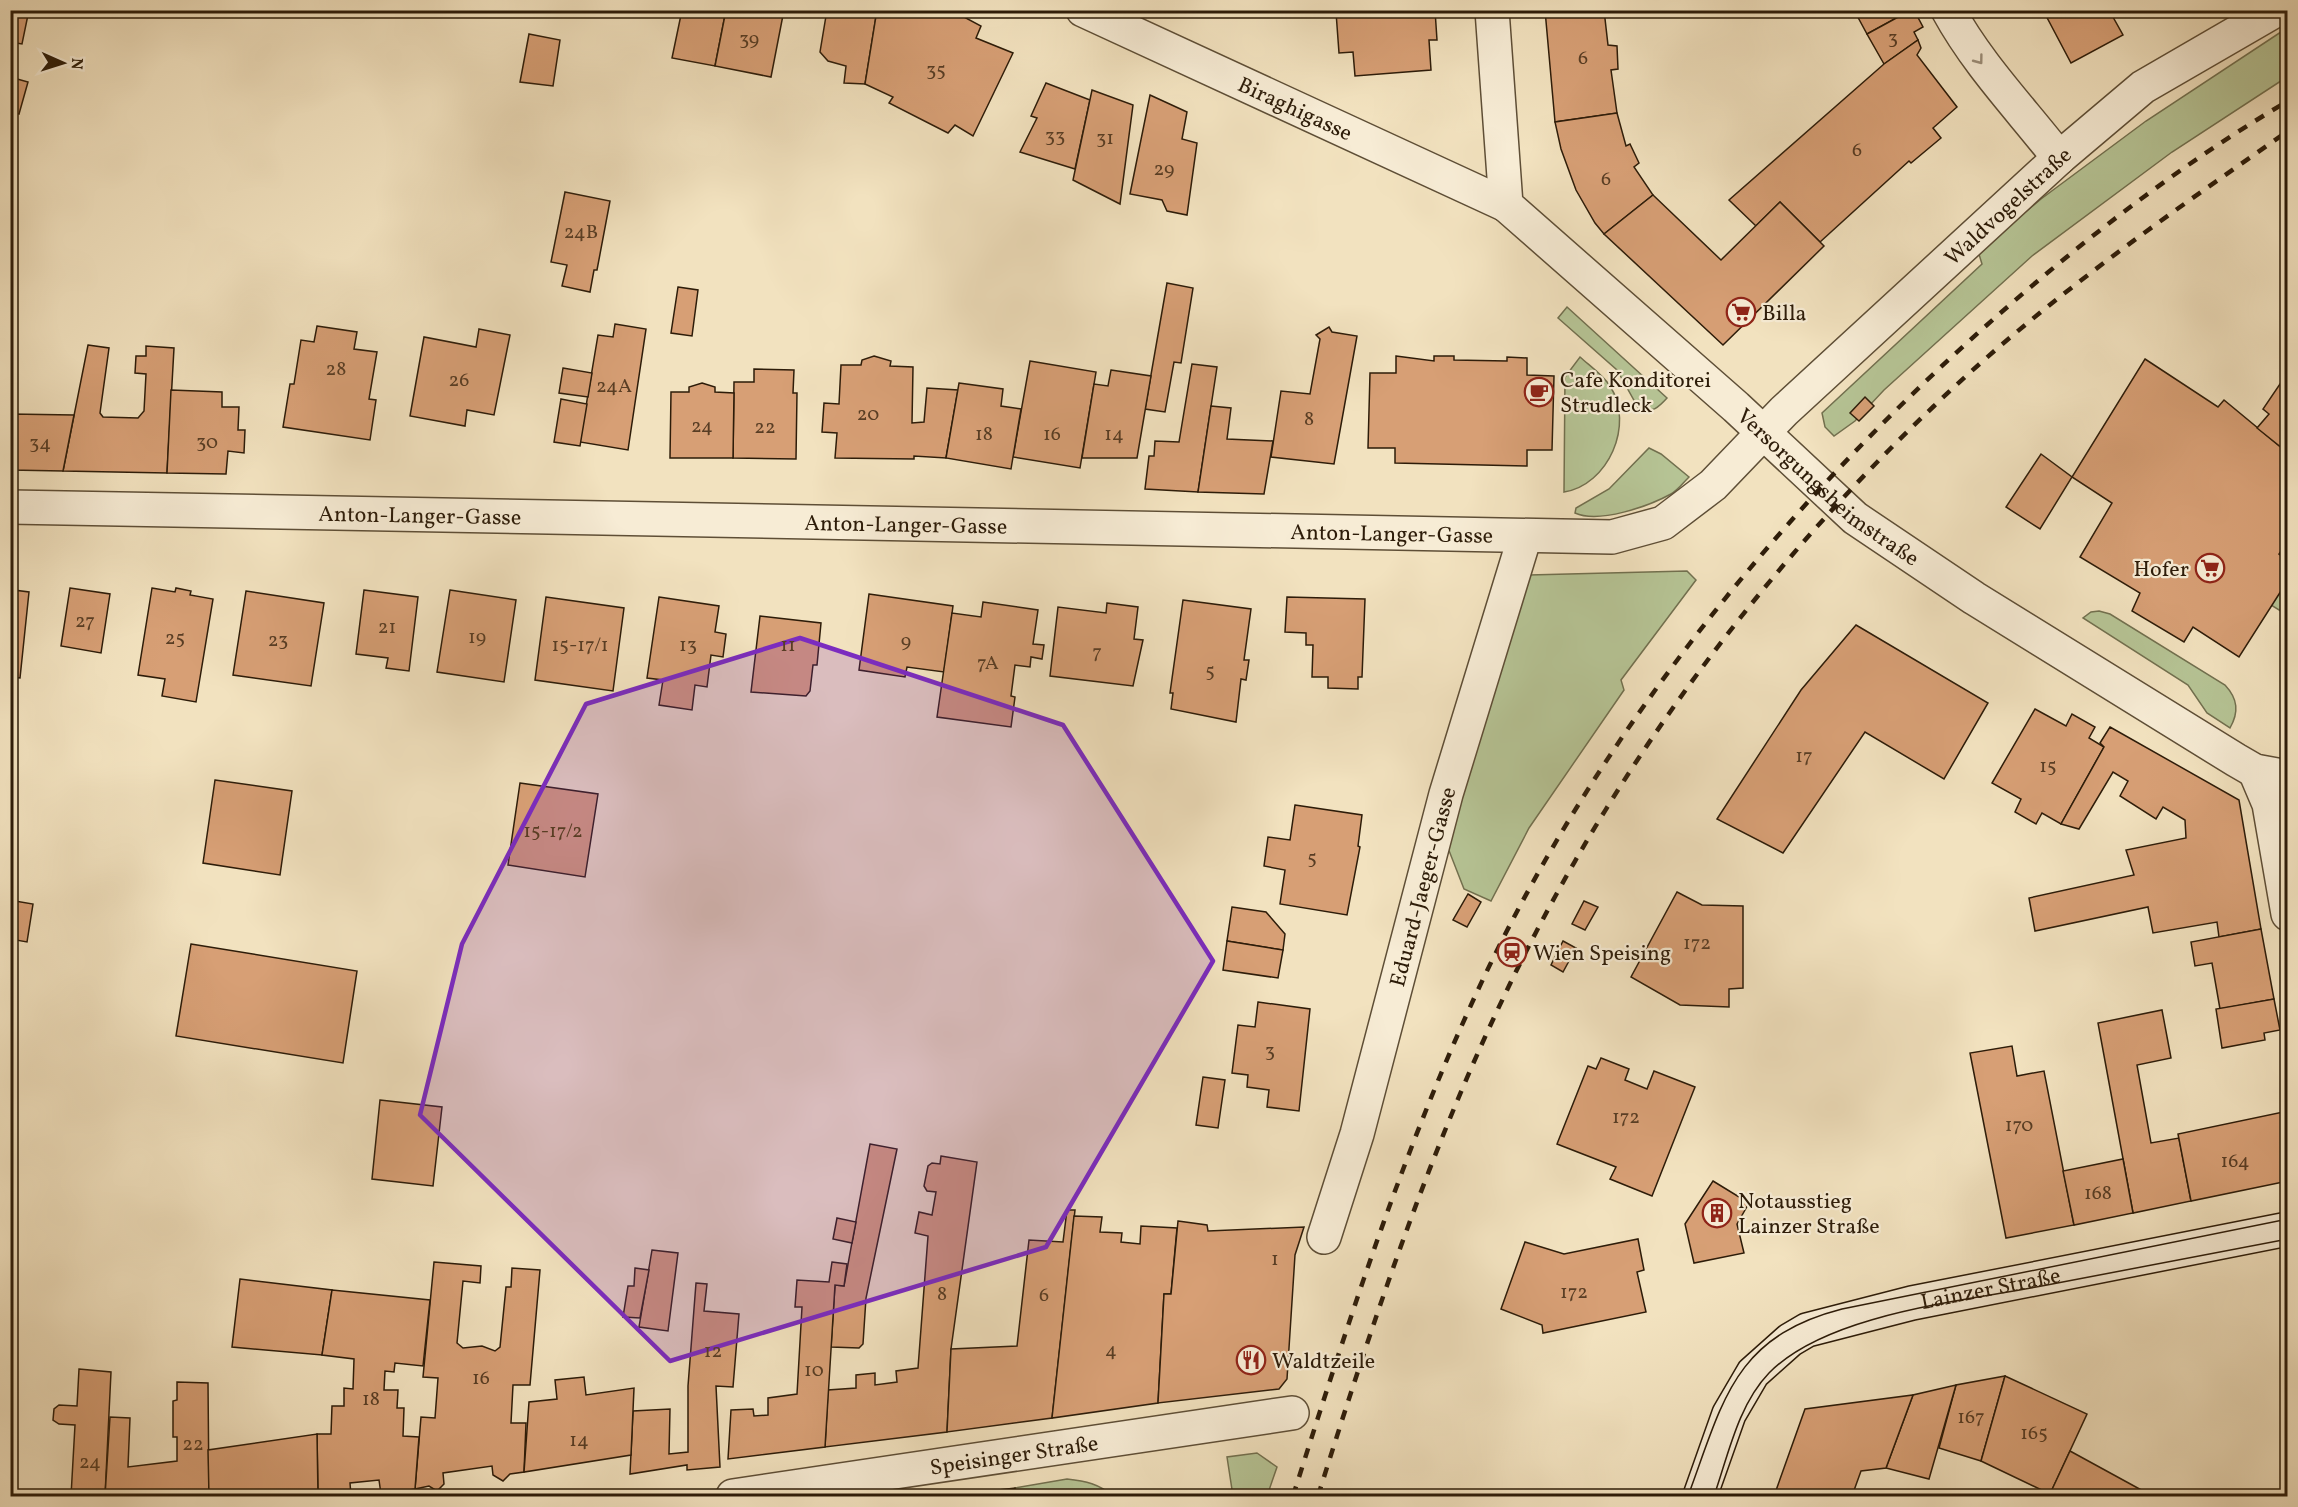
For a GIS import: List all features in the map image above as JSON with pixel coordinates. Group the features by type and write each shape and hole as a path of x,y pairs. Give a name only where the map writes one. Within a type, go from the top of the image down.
{"street":[{"name":"Biraghigasse","path":"1083,10 1506,205"},
{"path":"1492,10 1506,205"},
{"path":"1948,10 1964,39 1987,70 2059,158"},
{"name":"Waldvogelstraße","path":"1763,433 2059,158 2143,87 2276,10"},
{"name":"Versorgungsheimstraße","path":"1506,205 1763,433 1855,518 1974,598 2255,771 2288,777"},
{"name":"Anton-Langer-Gasse","path":"10,507 1612,537 1663,523 1713,484 1763,433"},
{"name":"Eduard-Jaeger-Gasse","path":"1324,1237 1357,1134 1446,794 1525,536"},
{"path":"2255,771 2280,834 2288,914"},
{"name":"Lainzer Straße","path":"1700,1497 1729,1414 1753,1373 1790,1340 1807,1330 1912,1303 2288,1230"},
{"name":"Speisinger Straße","path":"733,1497 1292,1413"}],"highlighted area":[{"path":"800,638 1063,725 1213,961 1046,1247 670,1361 420,1115 462,944 586,704"}],"green space":[{"path":"2287,28 2287,77 2172,152 2032,256 1884,390 1855,421 1834,436 1825,427 1822,413 1982,264 1978,251 2041,199 2146,121"},
{"path":"1567,307 1667,398 1658,407 1640,411 1617,370 1558,318"},
{"path":"1580,357 1610,386 1617,401 1620,418 1618,435 1613,451 1593,478 1580,487 1564,492 1565,377"},
{"path":"1649,448 1661,454 1689,477 1671,494 1650,504 1610,515 1585,516 1575,513 1576,508 1609,489"},
{"path":"1687,571 1696,580 1621,680 1624,690 1529,828 1491,901 1464,889 1448,848 1456,794 1529,575"},
{"path":"2287,580 2287,615 2271,605"},
{"path":"2099,611 2110,614 2225,685 2233,695 2236,706 2230,728 2207,713 2188,685 2083,618 2091,612"},
{"path":"1257,1453 1277,1467 1267,1496 1233,1496 1227,1457"},
{"path":"1067,1479 1092,1484 1113,1496 1015,1496 1015,1488"}],"building":[{"path":"10,10 29,10 22,44 10,42"},
{"path":"682,10 726,10 715,66 672,58"},
{"path":"726,10 784,10 771,77 715,66"},
{"path":"827,10 877,10 865,84 844,83 846,66 828,61 820,52"},
{"path":"877,10 921,10 930,14 933,10 951,10 981,26 976,38 1013,53 973,136 955,125 948,133 889,103 893,97 865,84"},
{"path":"1435,10 1437,40 1429,40 1431,70 1355,76 1353,52 1339,53 1336,12"},
{"path":"1545,10 1604,10 1608,45 1617,46 1618,69 1611,70 1617,113 1555,122"},
{"path":"1854,10 1911,10 1867,34"},
{"path":"1914,10 1923,27 1914,32 1918,40 1884,64 1867,34"},
{"path":"2043,10 2109,10 2123,35 2071,63"},
{"path":"529,34 560,40 553,86 520,82"},
{"path":"1918,40 1921,48 1917,55 1957,107 1933,128 1941,138 1911,163 1909,161 1820,242 1780,202 1756,226 1729,200 1884,64"},
{"path":"10,77 28,82 19,114 10,111"},
{"path":"1046,83 1090,100 1075,169 1020,152 1037,118 1031,116"},
{"path":"1092,90 1133,105 1120,204 1073,180"},
{"path":"1150,95 1187,112 1182,139 1197,143 1187,215 1167,211 1162,200 1130,194"},
{"path":"10,111 16,113 10,151"},
{"path":"1617,113 1626,146 1630,144 1639,163 1634,167 1653,195 1604,234 1576,190 1561,149 1555,122"},
{"path":"565,192 610,201 597,270 594,270 590,292 562,286 567,265 551,262"},
{"path":"1653,195 1721,260 1780,202 1824,246 1723,345 1604,234"},
{"path":"1167,283 1193,288 1181,363 1174,362 1165,412 1145,409"},
{"path":"678,287 698,290 692,336 671,333"},
{"path":"615,324 646,329 628,450 580,442 598,335 613,337"},
{"path":"317,326 357,332 354,349 377,352 369,399 376,400 370,440 283,427 290,384 294,384 301,340 314,342"},
{"path":"1329,327 1332,332 1357,336 1334,464 1271,457 1281,391 1310,394 1320,339 1316,335"},
{"path":"479,329 510,335 494,415 467,410 465,426 410,416 424,337 476,347"},
{"path":"88,345 109,348 100,413 103,417 138,418 144,411 146,374 135,373 136,356 146,356 146,346 174,348 167,473 63,471"},
{"path":"874,356 891,361 890,366 913,367 912,423 924,422 927,388 958,390 946,458 914,456 914,459 835,458 837,433 822,432 824,403 839,404 841,365 861,365 862,360"},
{"path":"1396,356 1434,361 1434,356 1454,356 1454,360 1507,361 1507,357 1527,358 1527,375 1554,376 1552,450 1527,450 1527,466 1395,463 1395,448 1368,448 1370,373 1396,373"},
{"path":"2145,359 2218,407 2224,400 2288,453 2288,541 2279,554 2288,561 2288,580 2239,657 2193,627 2184,642 2132,611 2140,593 2080,557 2112,503 2072,477"},
{"path":"1030,361 1096,372 1080,468 1013,457"},
{"path":"1192,364 1217,367 1198,492 1145,489 1149,456 1154,456 1155,441 1179,442"},
{"path":"563,368 592,373 588,397 559,393"},
{"path":"754,369 794,370 793,393 797,393 796,459 733,458 734,382 754,382"},
{"path":"1111,370 1151,376 1137,458 1082,458 1094,384 1108,386"},
{"path":"2282,381 2288,385 2288,453 2257,428 2269,414 2263,409"},
{"path":"702,383 715,387 715,392 734,393 733,458 670,458 671,392 689,392 689,387"},
{"path":"959,383 1003,389 1001,406 1021,409 1011,469 946,458"},
{"path":"171,390 222,392 222,407 239,407 238,430 245,430 244,453 228,451 226,474 167,473"},
{"path":"1865,397 1874,406 1859,421 1850,413"},
{"path":"561,399 587,404 580,446 554,442"},
{"path":"1211,406 1231,408 1227,439 1273,441 1264,494 1198,492"},
{"path":"10,414 74,415 63,471 10,470"},
{"path":"2041,454 2072,477 2040,529 2006,507"},
{"path":"10,585 14,586 14,590 29,592 20,678 10,677"},
{"path":"70,588 110,594 101,653 61,646"},
{"path":"152,588 175,592 176,588 191,591 190,595 213,599 196,702 162,696 165,679 138,675"},
{"path":"364,590 418,597 409,671 386,668 388,658 356,654"},
{"path":"450,590 516,600 504,682 437,672"},
{"path":"246,591 324,603 311,686 233,675"},
{"path":"869,594 953,606 944,672 907,667 905,677 859,670"},
{"path":"546,597 624,608 613,691 535,680"},
{"path":"659,597 719,606 715,632 726,634 723,657 711,655 707,687 695,685 692,710 659,705 663,680 647,678"},
{"path":"1287,597 1365,599 1362,677 1358,677 1358,689 1328,688 1328,677 1312,677 1313,645 1306,645 1306,633 1285,632"},
{"path":"1183,600 1251,609 1244,660 1249,660 1246,680 1241,679 1236,722 1171,709 1173,693 1170,693"},
{"path":"983,602 1038,610 1033,644 1044,645 1042,659 1031,657 1030,667 1015,665 1011,696 1015,697 1011,727 937,717 952,613 981,617"},
{"path":"1107,603 1138,607 1134,639 1143,640 1133,686 1050,676 1058,607 1106,613"},
{"path":"760,616 821,623 817,665 813,665 810,691 806,696 751,692"},
{"path":"1856,625 1988,703 1944,779 1865,732 1783,853 1717,819 1801,690"},
{"path":"2035,709 2066,726 2072,714 2095,727 2089,738 2104,747 2061,824 2042,813 2036,824 2015,812 2021,799 1992,783"},
{"path":"2110,727 2239,800 2261,929 2219,937 2217,922 2153,933 2148,907 2035,931 2029,898 2134,875 2126,850 2186,838 2185,820 2163,807 2156,819 2120,796 2128,781 2113,772 2079,829 2061,824 2104,747 2100,743"},
{"path":"215,780 292,791 280,875 203,863"},
{"path":"520,783 598,794 585,877 508,865"},
{"path":"1295,805 1362,815 1358,846 1360,847 1347,915 1280,904 1285,870 1264,866 1268,837 1290,840"},
{"path":"1677,892 1702,905 1743,906 1743,988 1729,989 1729,1007 1680,1005 1631,977"},
{"path":"1468,894 1481,902 1467,927 1453,920"},
{"path":"15,901 33,904 27,942 10,939"},
{"path":"1584,901 1598,907 1585,930 1572,924"},
{"path":"1232,907 1266,912 1285,934 1283,950 1227,941"},
{"path":"2261,929 2274,999 2220,1009 2212,963 2195,966 2191,942"},
{"path":"1227,941 1283,950 1278,978 1223,970"},
{"path":"1563,941 1576,948 1563,972 1551,965"},
{"path":"191,944 357,971 343,1063 176,1036"},
{"path":"2274,999 2280,1030 2264,1033 2265,1040 2222,1048 2216,1009"},
{"path":"1258,1002 1310,1009 1299,1111 1267,1107 1269,1090 1247,1087 1248,1075 1232,1073 1238,1025 1255,1027"},
{"path":"2162,1010 2171,1058 2137,1065 2151,1143 2179,1138 2191,1201 2133,1213 2098,1023"},
{"path":"2012,1046 2017,1076 2044,1071 2074,1225 2006,1238 1970,1053"},
{"path":"1601,1058 1629,1069 1625,1080 1647,1089 1654,1071 1695,1087 1652,1196 1610,1179 1616,1167 1557,1144 1588,1066 1596,1069"},
{"path":"1203,1077 1225,1080 1218,1128 1196,1125"},
{"path":"380,1100 442,1107 433,1186 372,1179"},
{"path":"2288,1111 2288,1181 2191,1201 2178,1134"},
{"path":"870,1144 897,1149 866,1298 863,1344 859,1348 831,1347 835,1285 844,1286"},
{"path":"941,1156 977,1162 951,1349 947,1432 825,1447 828,1390 856,1388 856,1375 875,1373 875,1385 897,1382 896,1371 918,1368 928,1236 915,1233 919,1212 932,1215 936,1192 927,1191 924,1186 928,1166 932,1163 940,1164"},
{"path":"2123,1159 2133,1213 2074,1225 2063,1171"},
{"name":"Notausstieg Lainzer Straße","path":"1713,1181 1749,1203 1737,1224 1744,1253 1694,1263 1685,1224"},
{"path":"1067,1210 1075,1210 1052,1418 947,1432 951,1349 1017,1346 1029,1240 1063,1242"},
{"path":"1074,1216 1102,1217 1100,1232 1122,1233 1121,1242 1140,1244 1141,1226 1177,1228 1171,1294 1164,1294 1158,1403 1052,1418"},
{"path":"837,1218 856,1222 852,1243 833,1239"},
{"path":"1178,1221 1207,1225 1208,1231 1304,1227 1295,1255 1287,1379 1279,1389 1158,1403 1164,1294 1171,1294"},
{"path":"1638,1239 1644,1270 1637,1272 1646,1312 1543,1333 1542,1325 1501,1309 1525,1242 1564,1254"},
{"path":"652,1250 678,1253 668,1331 639,1327"},
{"path":"434,1262 481,1266 480,1283 463,1281 457,1343 463,1348 482,1346 495,1351 500,1347 506,1287 511,1287 512,1268 540,1270 530,1385 513,1385 511,1423 526,1423 524,1472 510,1474 503,1481 493,1475 492,1466 443,1473 444,1484 437,1491 429,1486 415,1489 421,1417 435,1418 438,1378 423,1377"},
{"path":"832,1262 847,1264 844,1286 835,1285 825,1447 728,1459 731,1410 753,1409 754,1416 768,1415 768,1398 797,1394 802,1307 795,1307 797,1280 829,1282"},
{"path":"635,1268 649,1270 640,1318 623,1317 628,1286 634,1286"},
{"path":"240,1279 332,1290 322,1355 232,1347"},
{"path":"696,1283 707,1284 704,1311 739,1314 733,1387 716,1386 720,1467 687,1470 687,1465 630,1474 633,1411 670,1409 669,1454 688,1452 688,1386"},
{"path":"332,1290 430,1300 423,1366 395,1363 394,1372 385,1371 384,1390 398,1390 397,1408 404,1408 403,1436 419,1437 415,1489 381,1494 379,1480 350,1483 351,1496 318,1496 317,1434 331,1434 332,1406 344,1406 344,1388 353,1389 354,1359 322,1355"},
{"path":"79,1369 111,1372 105,1496 71,1496 75,1425 59,1424 53,1420 54,1409 59,1405 77,1406"},
{"path":"2005,1376 1981,1461 1939,1448 1956,1385"},
{"path":"2005,1376 2087,1414 2050,1494 1981,1461"},
{"path":"584,1377 586,1395 634,1388 631,1455 524,1472 529,1402 557,1399 555,1380"},
{"path":"177,1382 208,1383 209,1496 105,1496 110,1417 130,1418 128,1467 177,1461 177,1437 173,1437 173,1401 177,1400"},
{"path":"1956,1385 1929,1479 1886,1468 1913,1395"},
{"path":"1913,1395 1886,1468 1861,1471 1852,1496 1774,1496 1805,1409"},
{"path":"317,1434 318,1496 209,1496 208,1450"},
{"path":"2070,1451 2145,1492 2155,1496 2049,1496"},
{"path":"1015,1488 1015,1496 945,1496"}],"tram line":[{"path":"1688,1496 1723,1403 1737,1378 1755,1356 1777,1337 1806,1321 1842,1309 2288,1219"},
{"path":"1714,1496 1735,1432 1758,1386 1769,1373 1795,1353 1826,1336 1861,1323 1939,1304 2288,1239"}],"railway":[{"path":"1293,1496 1380,1232 1456,1038 1485,975 1533,882 1586,792 1645,704 1708,620 1775,539 1846,461 1920,387 1997,316 2101,229 2211,149 2288,101"},
{"path":"1318,1496 1359,1367 1427,1175 1479,1050 1549,907 1594,828 1643,752 1695,678 1808,536 1870,470 1975,368 2105,262 2288,131"}],"place":[{"name":"Billa","path":"1741,312"},
{"name":"Cafe Konditorei Strudleck","path":"1539,392"},
{"name":"Hofer","path":"2210,568"},
{"name":"Wien Speising","path":"1512,952"},
{"name":"Notausstieg Lainzer Straße","path":"1717,1213"},
{"name":"Waldtzeile","path":"1251,1360"}]}
